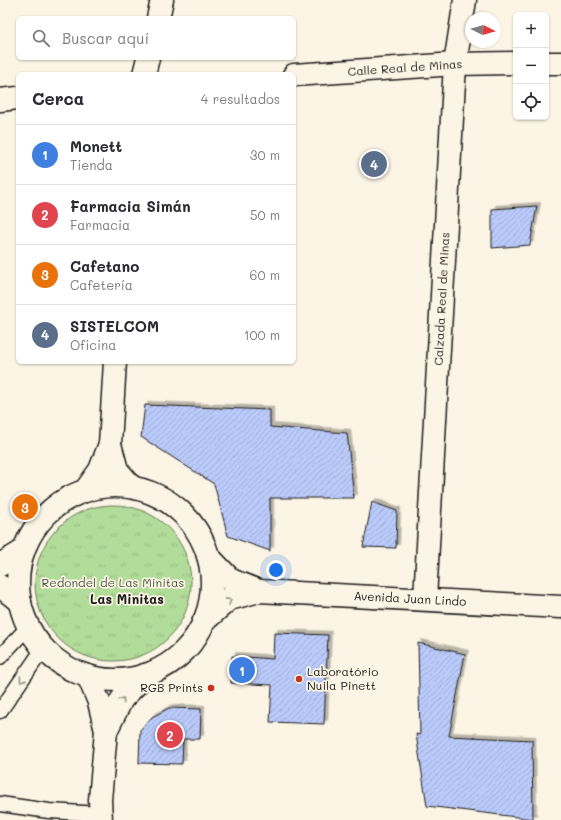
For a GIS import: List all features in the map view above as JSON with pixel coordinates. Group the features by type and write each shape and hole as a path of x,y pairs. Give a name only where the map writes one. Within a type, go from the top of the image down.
{"street":[{"path":"158,16 162,0"},
{"name":"Calzada Real de Minas","path":"425,599 455,64 465,0"},
{"path":"144,72 148,60"},
{"name":"Calle Real de Minas","path":"296,75 455,64 513,63"},
{"path":"549,63 561,63"},
{"path":"0,100 16,98"},
{"path":"85,490 100,470 110,444 115,364"},
{"path":"110,444 117,470 132,487"},
{"path":"108,486 132,487 158,496 180,510 197,531 208,556 211,572 209,605 204,621 194,639 180,654 164,667 145,675 116,680 88,676 63,666 43,648 28,627 20,602 19,576 24,551 33,531 47,514 64,500 85,490 108,486"},
{"path":"0,565 24,551"},
{"name":"Avenida Juan Lindo","path":"208,556 232,580 259,591 561,607"},
{"path":"0,586 20,602"},
{"name":"Avenida Juan Lindo","path":"204,621 229,600 259,591"},
{"path":"106,730 122,699 145,675"},
{"path":"88,676 99,702 106,730 100,800 101,817"}],"lane":[{"path":"0,657 28,627"},
{"path":"0,710 43,648"},
{"path":"0,804 101,817"}],"green space":[{"name":"Redondel de Las Minitas","path":"113,505 143,511 156,518 168,528 178,540 185,553 191,583 185,613 178,626 168,638 156,648 143,655 113,661 83,655 70,648 58,638 48,626 41,613 35,583 41,553 48,540 58,528 70,518 83,511"}],"building":[{"path":"537,206 530,245 492,248 492,209"},
{"path":"145,405 270,410 270,427 347,433 354,498 270,498 270,551 228,536 214,484 141,437"},
{"path":"372,502 397,511 396,548 363,547"},
{"name":"Laboratório Nuila Pinett","path":"274,633 328,635 324,724 270,722 272,685 231,683 232,656 273,659"},
{"path":"418,643 465,654 449,736 532,740 533,819 427,806 416,734 420,735"},
{"path":"169,708 201,709 200,739 183,739 182,764 139,763 140,730 152,717"}],"place":[{"name":"SISTELCOM","path":"374,164"},
{"name":"Cafetano","path":"25,507"},
{"name":"Monett","path":"242,670"},
{"name":"Laboratório Nuila Pinett","path":"299,679"},
{"name":"RGB Prints","path":"211,688"},
{"name":"Farmacia Simán","path":"170,735"}],"district":[{"name":"Las Minitas","path":"127,599"}]}
